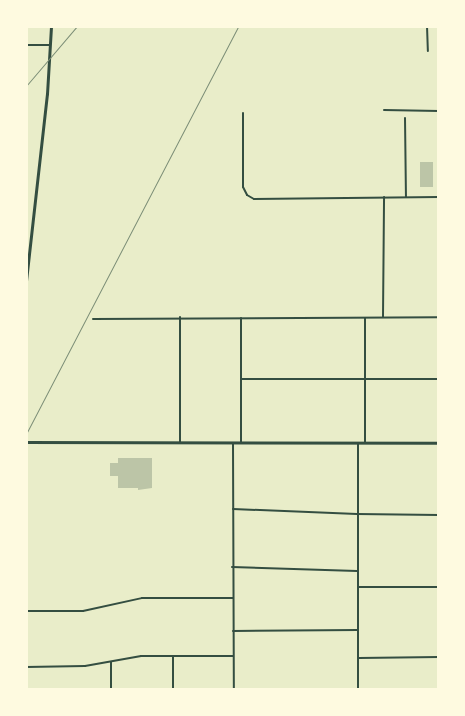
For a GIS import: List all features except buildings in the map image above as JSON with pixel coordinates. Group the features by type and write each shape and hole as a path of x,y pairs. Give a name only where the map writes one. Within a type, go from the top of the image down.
{"street":[{"path":"26,281 47,94 51,26"},
{"path":"427,26 428,50"},
{"path":"26,45 50,45"},
{"path":"384,110 439,111"},
{"path":"243,113 243,183 244,191 249,197 259,200 439,197"},
{"path":"405,118 406,197"},
{"path":"383,318 384,197"},
{"path":"180,317 180,443"},
{"path":"93,319 439,317"},
{"path":"241,318 241,443"},
{"path":"365,318 365,443"},
{"path":"241,379 439,380"},
{"path":"26,442 439,443"},
{"path":"233,442 232,567 234,690"},
{"path":"358,443 358,690"},
{"path":"232,509 357,514 439,514"},
{"path":"232,567 357,570"},
{"path":"358,586 439,587"},
{"path":"26,611 83,611 142,598 233,598"},
{"path":"233,631 358,630"},
{"path":"173,656 173,690"},
{"path":"26,667 78,667 132,657 233,656"},
{"path":"358,658 439,658"},
{"path":"111,662 111,690"}],"railway":[{"path":"26,86 77,26"},
{"path":"26,434 238,26"}]}
